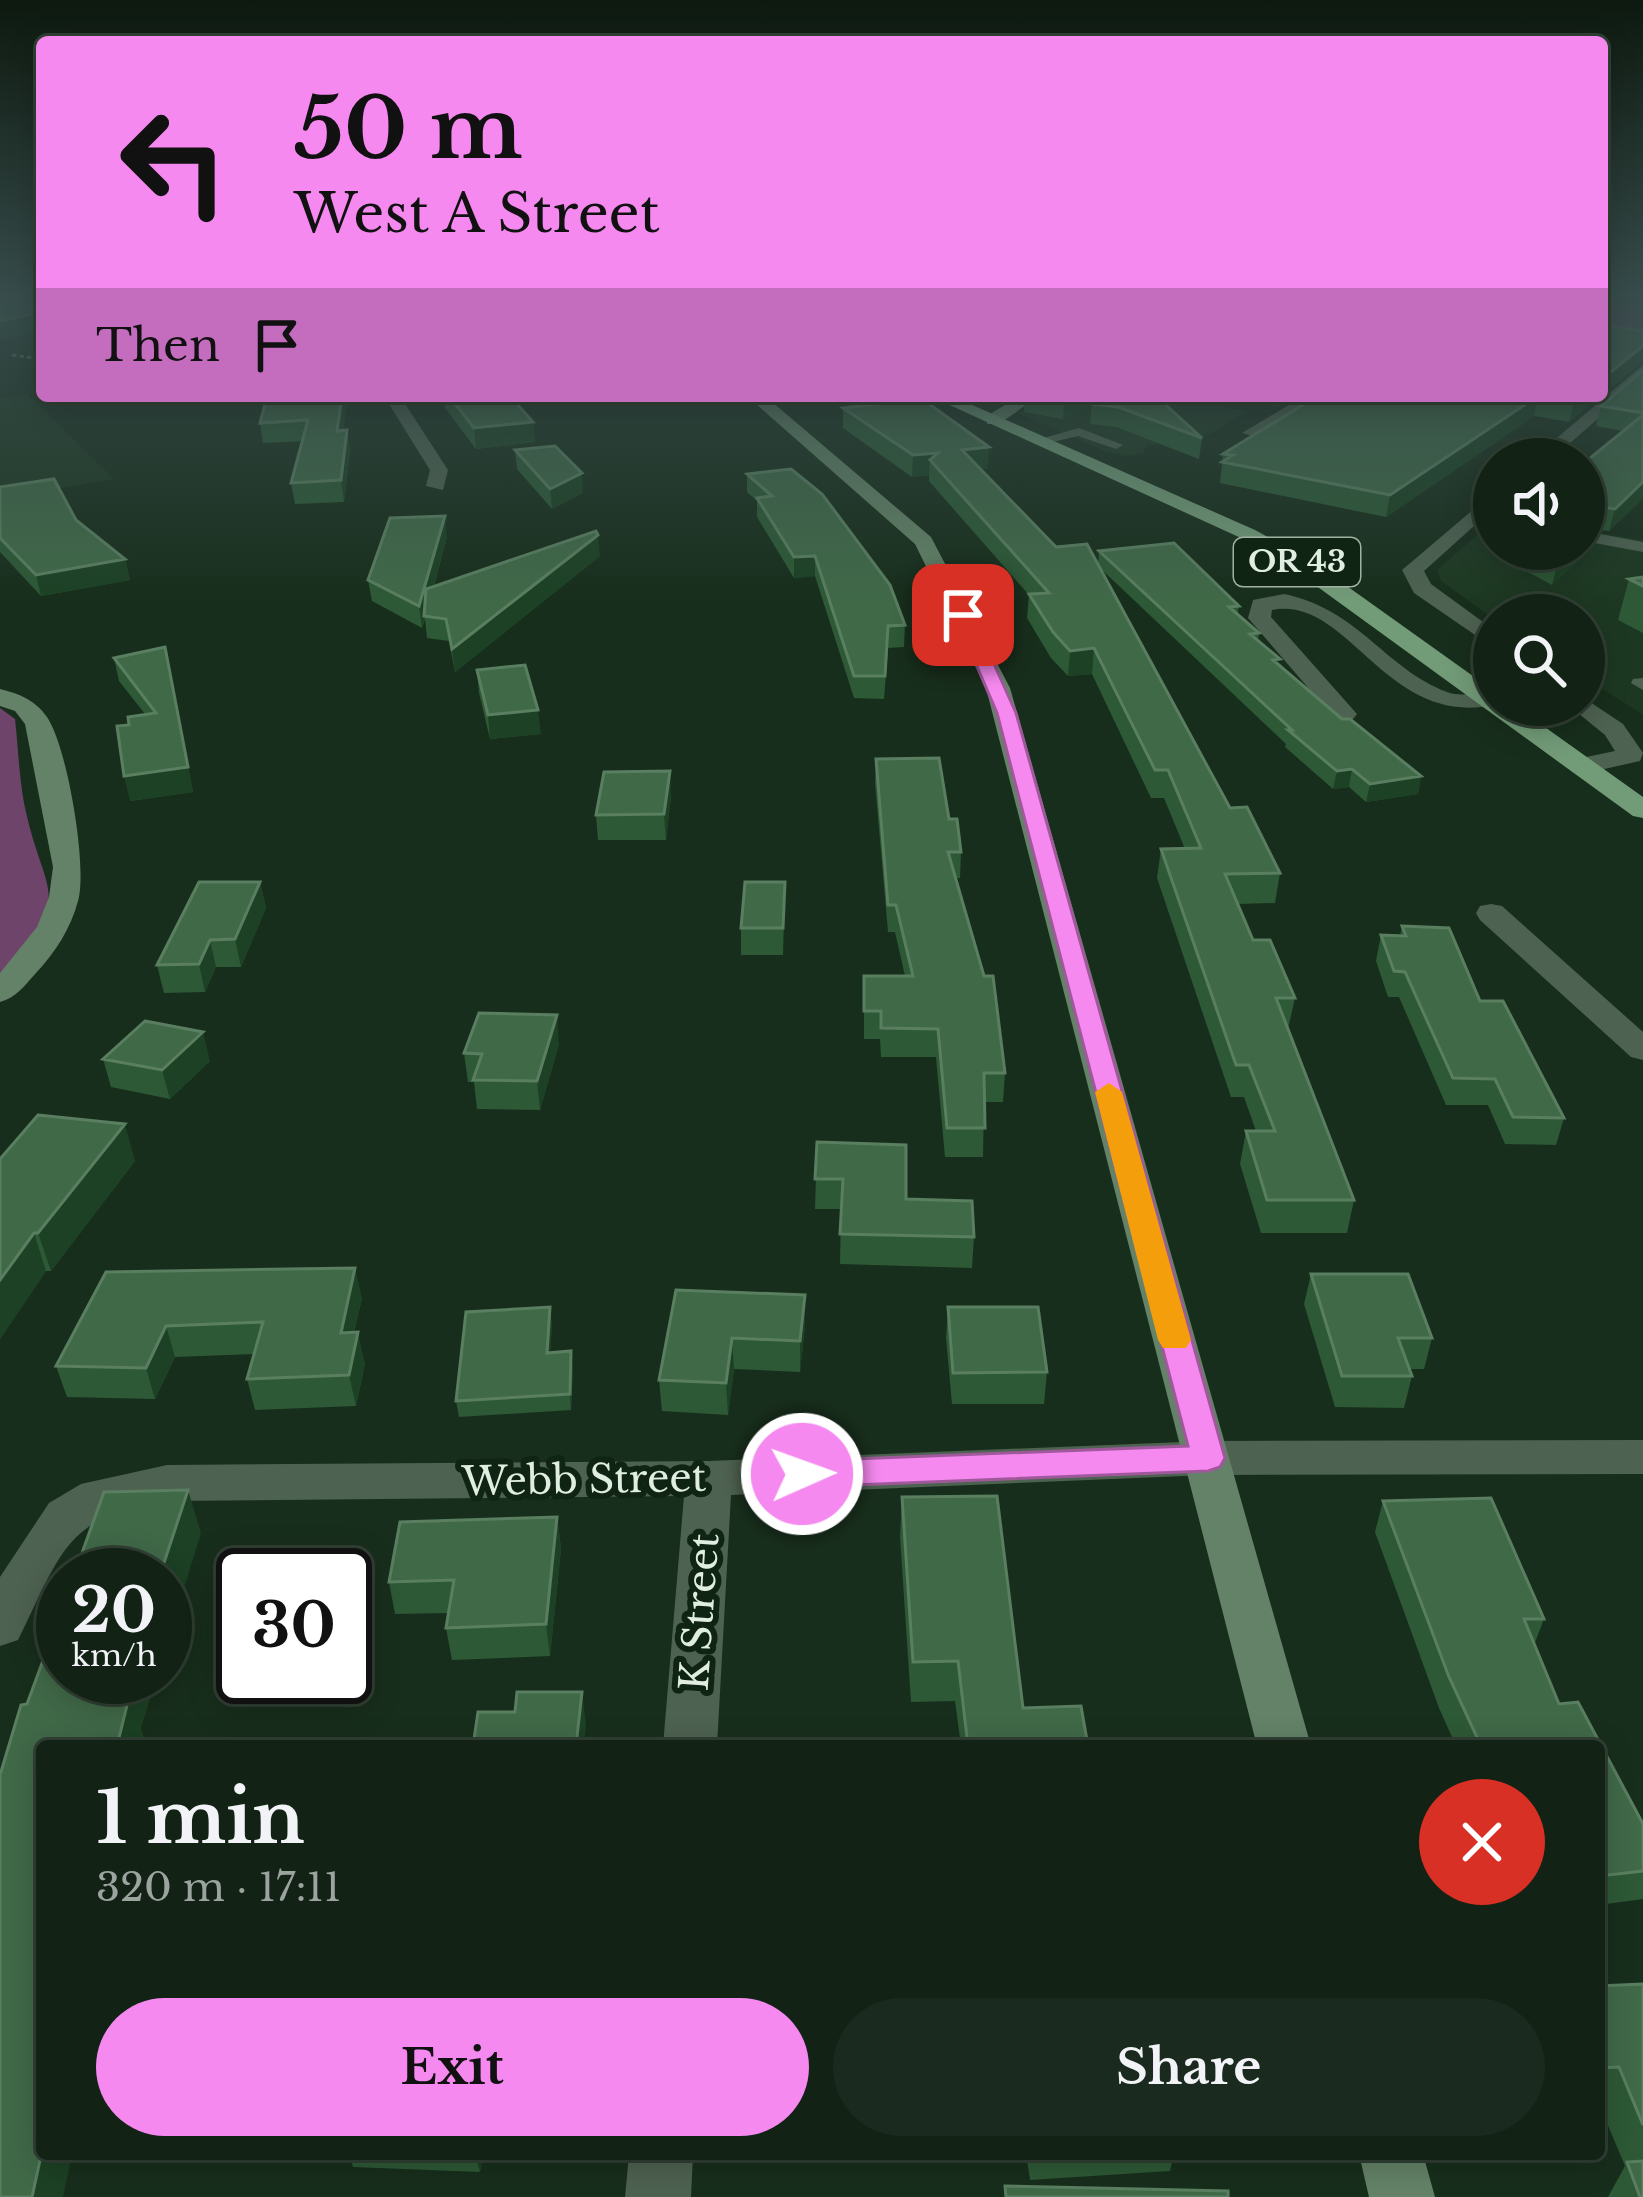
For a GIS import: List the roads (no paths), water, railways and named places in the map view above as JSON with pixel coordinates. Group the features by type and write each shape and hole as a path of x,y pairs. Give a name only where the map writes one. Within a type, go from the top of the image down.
{"main road":[{"name":"OR 43","path":"952,402 1265,544 1473,688"},
{"name":"OR 43","path":"1526,726 1643,810"}],"street":[{"path":"1617,397 1620,401"},
{"path":"1608,399 1620,401"},
{"path":"1570,438 1620,401"},
{"path":"396,402 439,470 436,486"},
{"path":"762,402 924,542 998,688 1282,1740"},
{"path":"993,420 1016,402"},
{"path":"1251,433 1305,402"},
{"path":"1473,525 1417,563 1414,576 1422,588 1473,626"},
{"path":"1344,714 1259,618 1261,604 1285,600 1315,608 1436,698 1473,702"},
{"path":"0,697 24,706 38,724 69,879 50,939 0,992"},
{"path":"1582,766 1637,756 1605,724"},
{"path":"1491,913 1643,1050"},
{"name":"Webb Street","path":"0,1625 58,1526 75,1508 101,1496 167,1484 709,1478 1208,1458 1643,1457"},
{"name":"K Street","path":"690,1740 709,1478"},
{"path":"658,2197 661,2160"},
{"path":"1393,2160 1402,2197"}],"lane":[{"path":"1090,414 1071,427 1116,445"},
{"path":"1040,441 1079,432"},
{"path":"1605,540 1643,547"}]}
